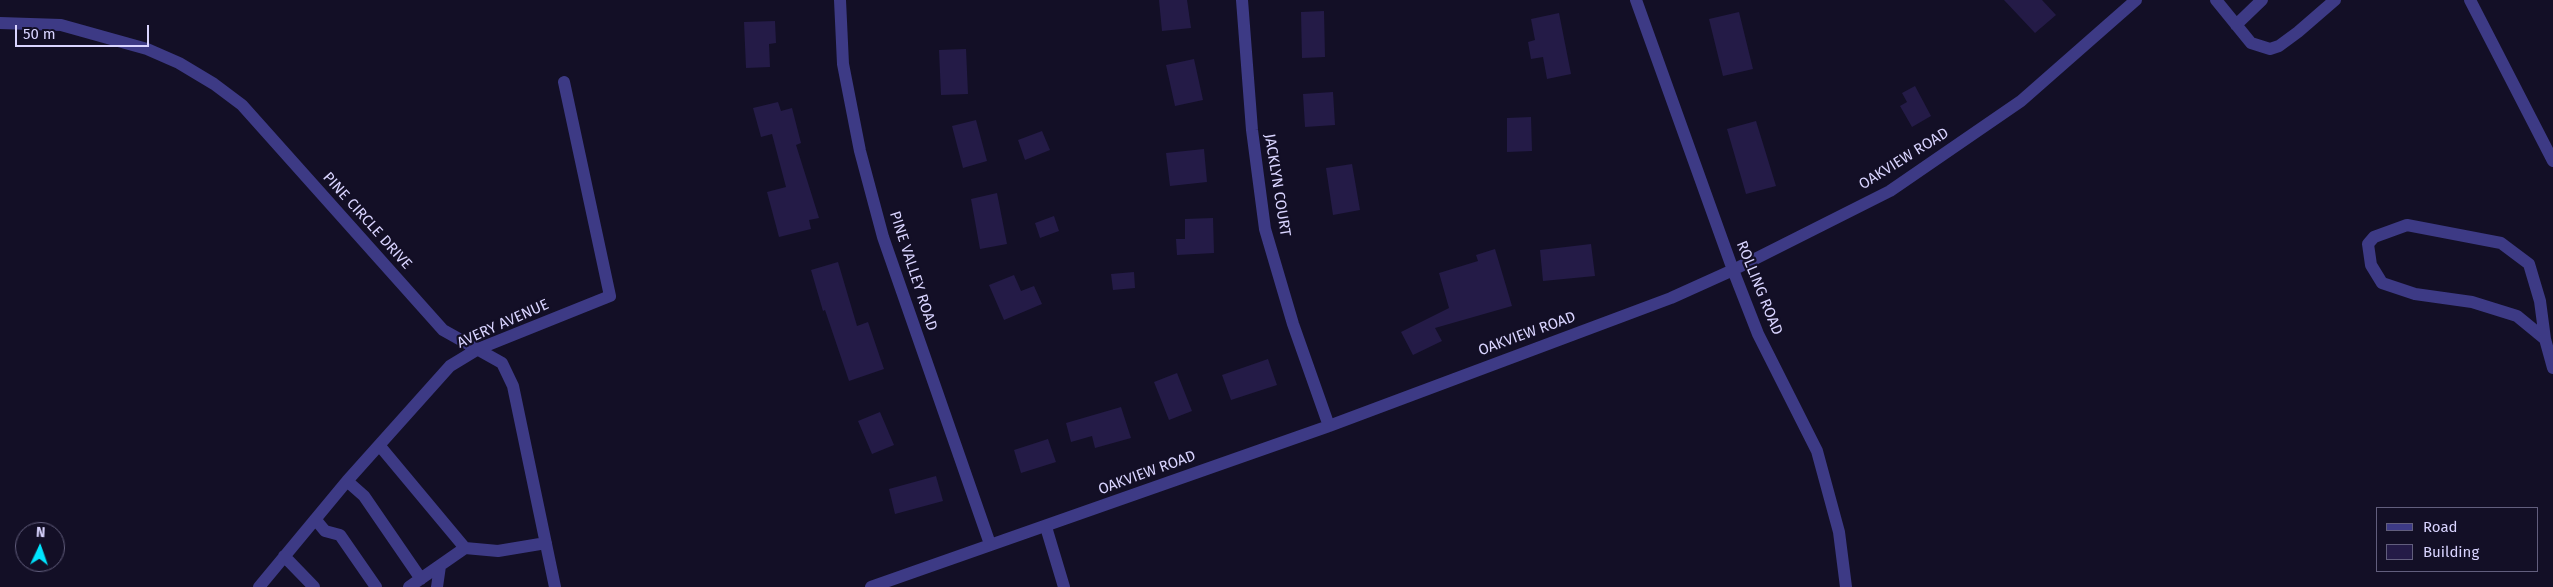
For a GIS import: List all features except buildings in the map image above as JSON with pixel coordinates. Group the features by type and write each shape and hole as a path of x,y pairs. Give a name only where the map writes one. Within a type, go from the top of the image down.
{"street":[{"name":"PINE VALLEY ROAD","path":"840,0 844,64 860,151 883,237 990,544"},
{"name":"JACKLYN COURT","path":"1242,0 1252,130 1265,229 1294,324 1329,426"},
{"name":"ROLLING ROAD","path":"1636,0 1733,270 1758,334 1817,451 1839,532 1846,587"},
{"name":"OAKVIEW ROAD","path":"871,587 1329,426 1671,298 1733,270 1890,191 2021,101 2136,0"},
{"path":"2216,0 2251,43 2270,49 2279,46 2298,32 2335,0"},
{"path":"2236,25 2262,0"},
{"path":"2470,0 2553,161"},
{"name":"PINE CIRCLE DRIVE","path":"0,23 61,25 138,46 179,63 214,84 242,105 443,330 502,363 513,386 555,587"},
{"name":"AVERY AVENUE","path":"259,587 347,481 450,366 478,350 610,296 564,82"},
{"path":"2545,339 2517,316 2472,302 2415,294 2382,283 2371,265 2368,244 2374,237 2407,225 2501,243 2529,264 2540,301 2545,339 2553,368"},
{"path":"379,445 465,548"},
{"path":"347,481 364,496 421,579"},
{"path":"316,520 326,531 340,535 376,587"},
{"path":"1046,527 1064,587"},
{"path":"409,587 465,548 498,551 546,543"},
{"path":"284,556 314,587"},
{"path":"437,587 440,566"}]}
